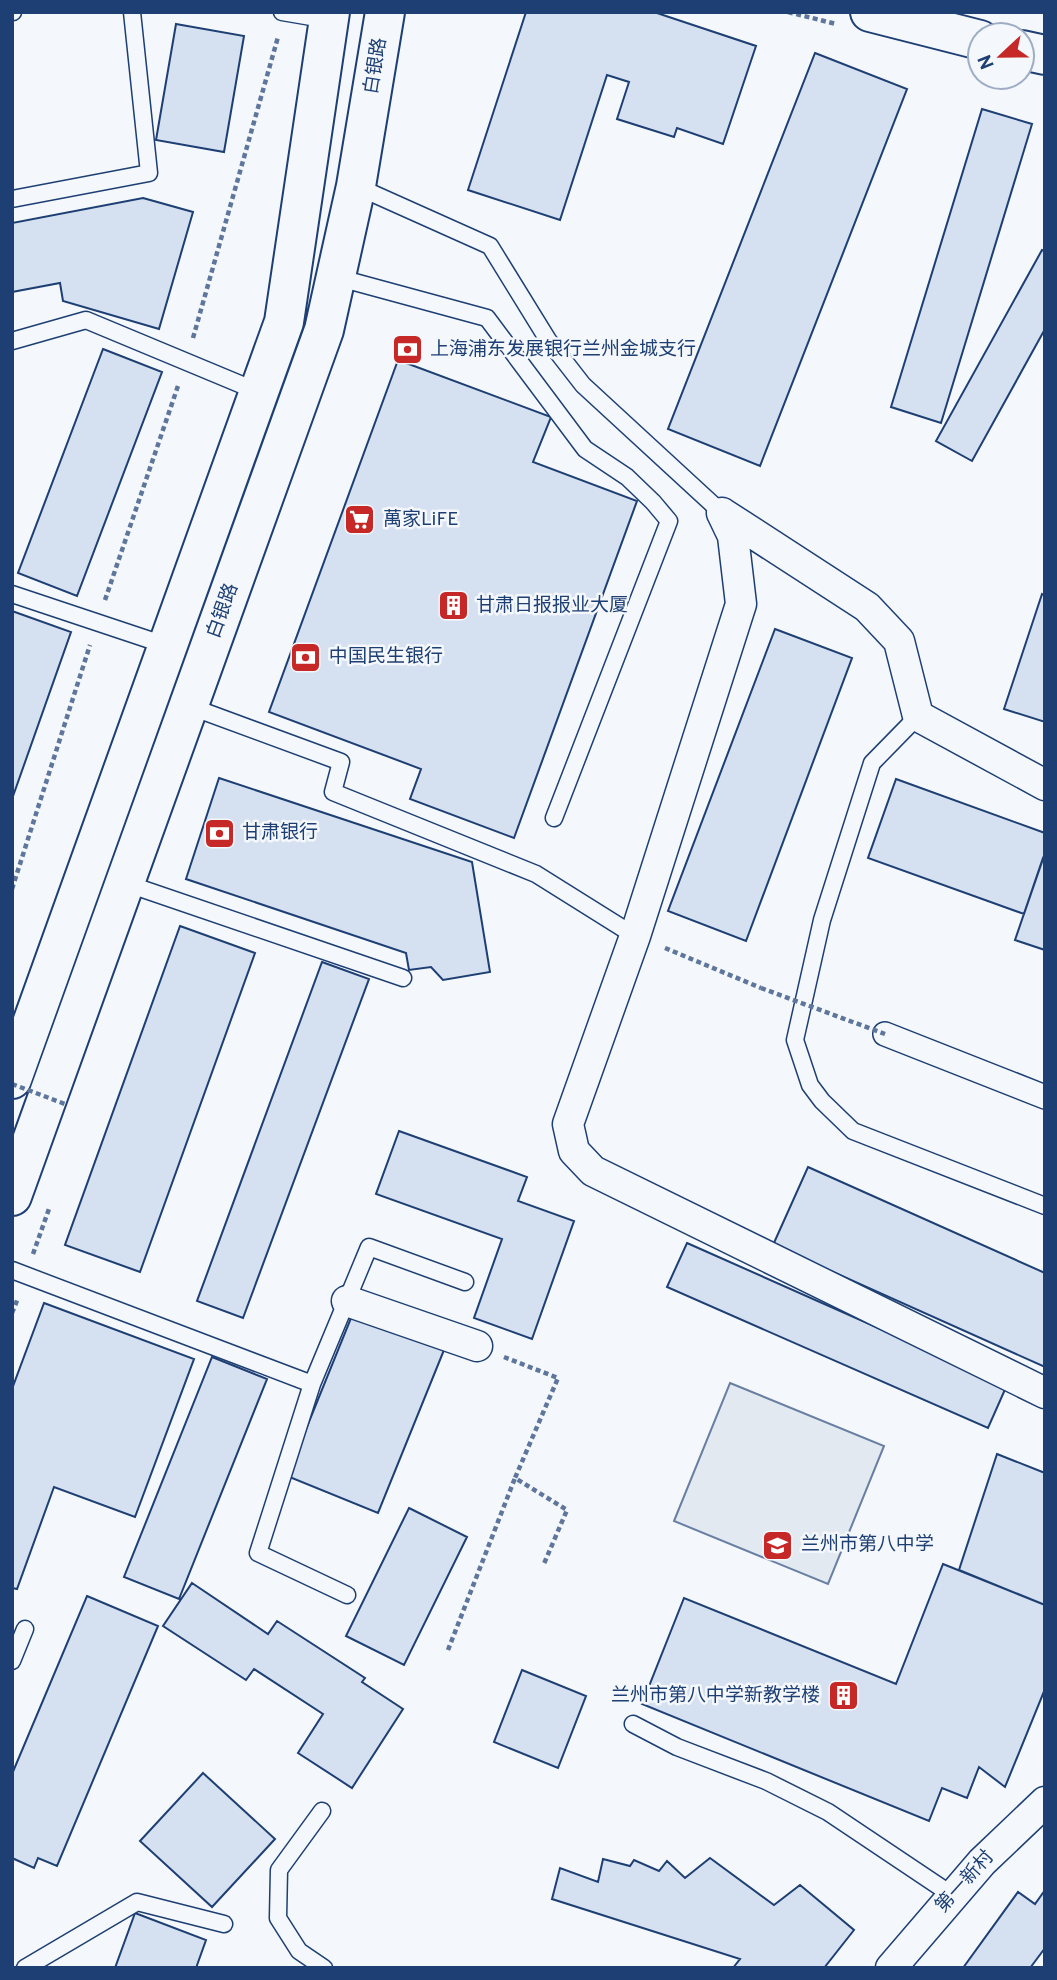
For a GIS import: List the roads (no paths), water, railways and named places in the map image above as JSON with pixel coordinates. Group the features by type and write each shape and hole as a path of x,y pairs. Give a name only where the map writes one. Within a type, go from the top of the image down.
{"main road":[{"name":"白银路","path":"12,1196 324,330 356,186 385,12"},
{"path":"870,12 966,36"},
{"name":"白银路","path":"14,1070 285,323 330,16"}],"street":[{"path":"722,513 867,607 899,641 918,716 1045,785"},
{"path":"722,513 733,536 741,604 635,936 568,1124 574,1151 593,1171 1045,1393"},
{"path":"885,1034 1045,1097"},
{"path":"347,1301 477,1346"},
{"name":"第一新村","path":"891,1968 982,1862 1045,1802"}],"lane":[{"path":"12,199 149,173 132,12"},
{"path":"284,12 330,16"},
{"path":"356,186 490,246 548,340 583,385 722,513"},
{"path":"336,277 487,318 584,449 627,477 669,521 554,818"},
{"path":"12,341 86,320 259,392"},
{"path":"12,594 168,646"},
{"path":"189,706 341,762 333,792 536,874 635,936"},
{"path":"918,716 872,763 822,920 795,1040 810,1085 822,1101 853,1130 1045,1206"},
{"path":"125,883 402,978"},
{"path":"347,1595 258,1553 312,1384 369,1247 465,1282"},
{"path":"12,1270 312,1384"},
{"path":"12,1661 25,1629"},
{"path":"633,1724 677,1747 766,1780 828,1812 952,1895"},
{"path":"322,1811 279,1870 278,1917 299,1951 324,1968"},
{"path":"25,1968 137,1902 223,1924"}],"place":[{"name":"上海浦东发展银行兰州金城支行","path":"407,350"},
{"name":"萬家LiFE","path":"360,520"},
{"name":"甘肃日报报业大厦","path":"453,606"},
{"name":"中国民生银行","path":"306,657"},
{"name":"甘肃银行","path":"219,833"},
{"name":"兰州市第八中学","path":"778,1545"},
{"name":"兰州市第八中学新教学楼","path":"843,1696"}]}
